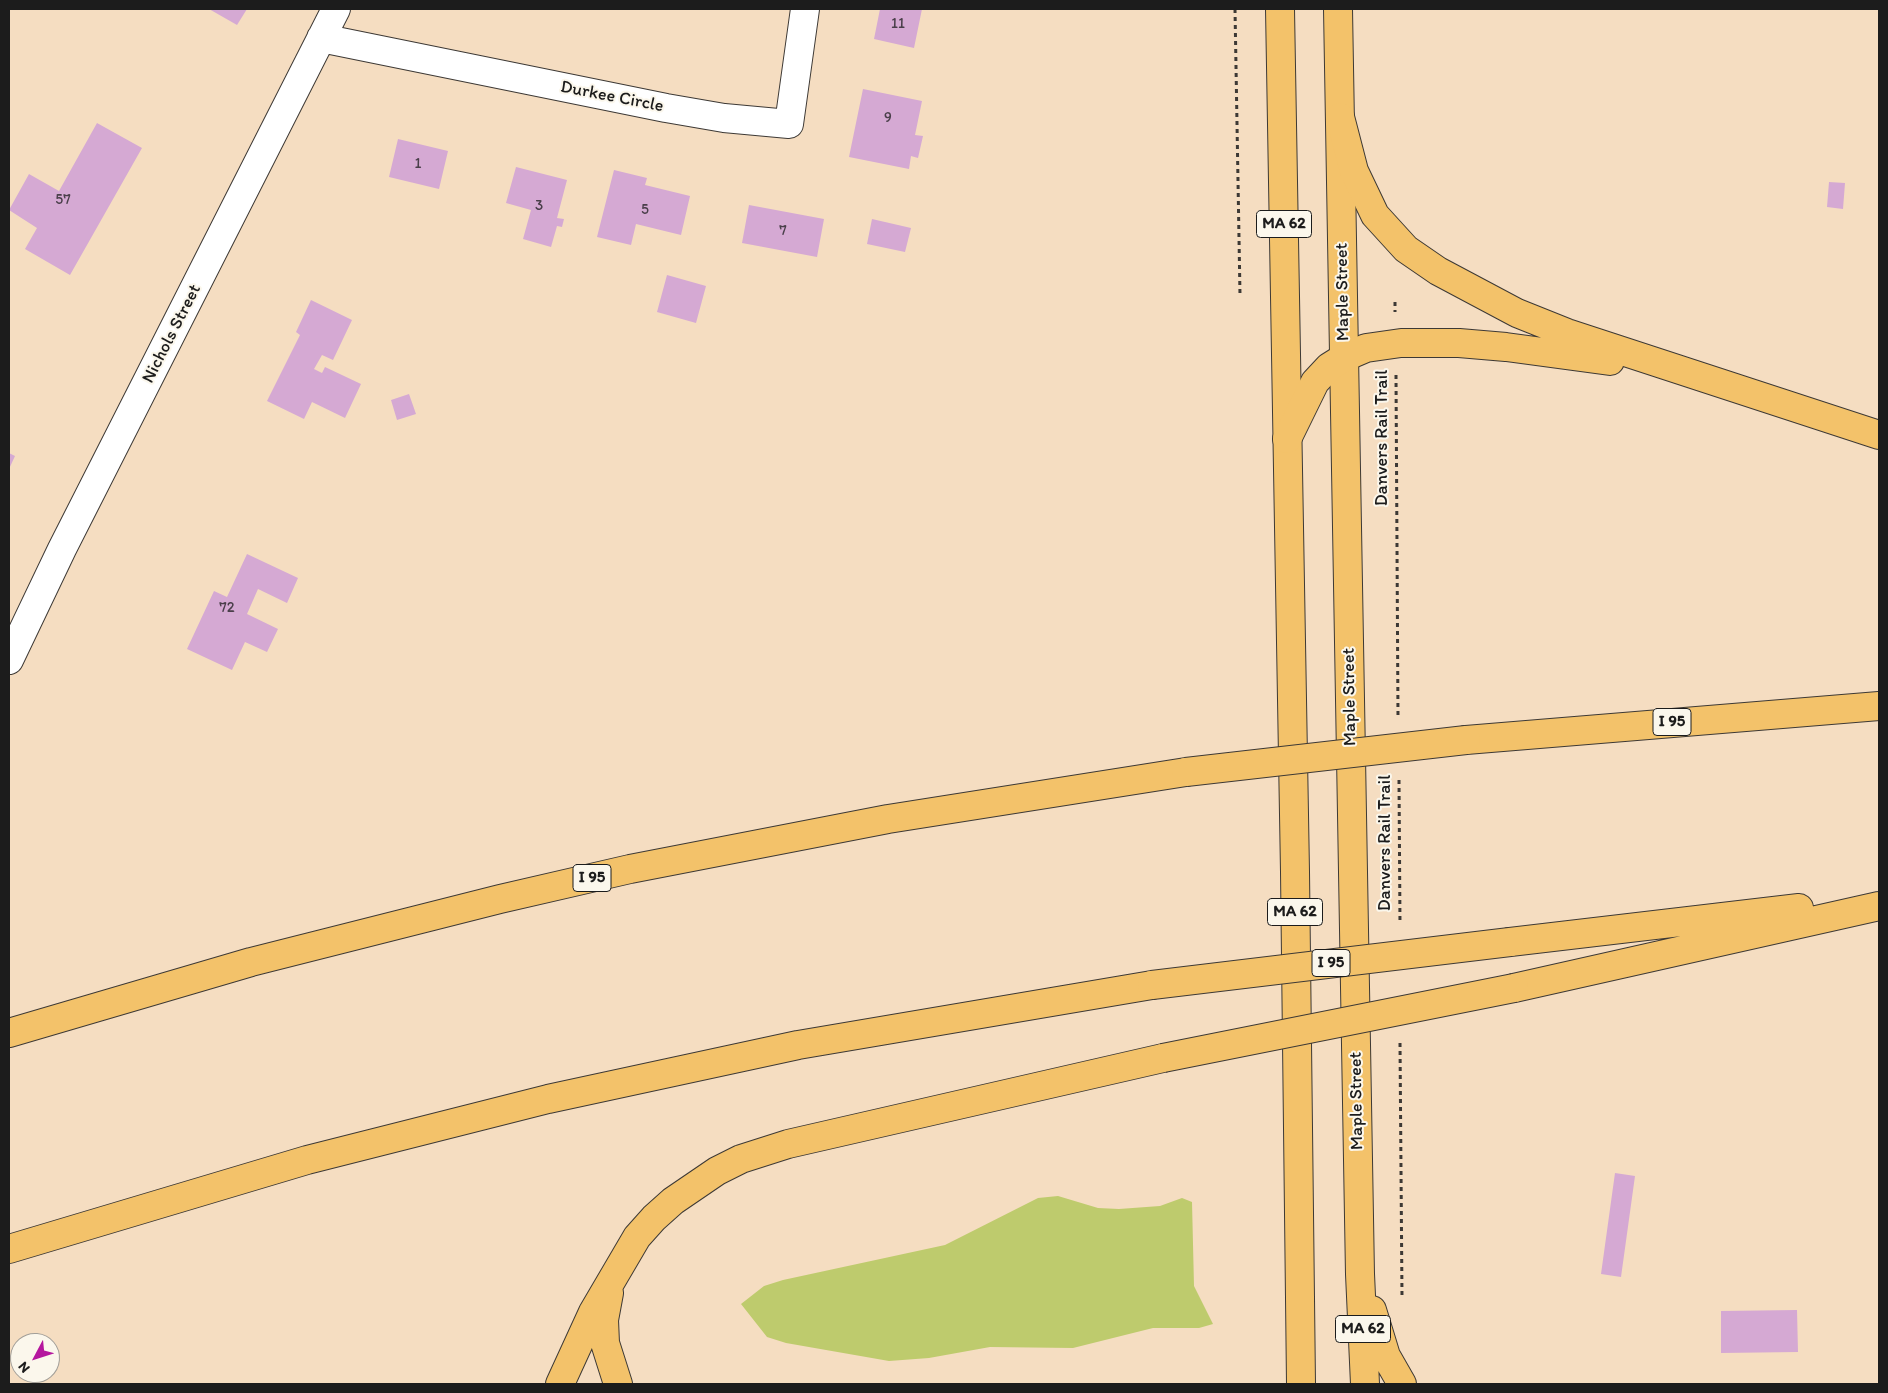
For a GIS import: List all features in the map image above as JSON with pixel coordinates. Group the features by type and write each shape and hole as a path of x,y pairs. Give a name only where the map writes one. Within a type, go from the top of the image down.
{"main road":[{"name":"MA 62","path":"1280,9 1301,1384"},
{"name":"Maple Street","path":"1338,9 1360,1274 1365,1384"},
{"path":"1340,117 1354,172 1376,215 1406,249 1438,271 1517,313 1567,333 1879,435"},
{"path":"1288,439 1314,382 1329,367 1344,356 1366,348 1395,344 1458,343 1562,354 1618,362 1746,392"},
{"name":"I 95","path":"9,1033 251,962 491,901 630,869 888,819 1186,772 1466,740 1879,706"},
{"name":"I 95","path":"9,1249 307,1160 558,1097 798,1045 1152,985 1879,899"},
{"path":"560,1384 593,1312 637,1237 654,1218 695,1185 741,1159 788,1144 1163,1058 1514,988 1879,906"},
{"path":"615,1274 604,1320 605,1343 618,1384"},
{"path":"1360,1274 1386,1356 1402,1384"}],"street":[{"name":"Nichols Street","path":"9,660 62,549 336,9"},
{"name":"Durkee Circle","path":"321,38 666,108 732,119 789,124 805,9"}],"path":[{"path":"1235,9 1240,295"},
{"name":"Danvers Rail Trail","path":"1395,302 1398,720"},
{"name":"Danvers Rail Trail","path":"1398,770 1400,928"},
{"path":"1400,1038 1402,1305"}],"green space":[{"path":"1058,1196 1098,1208 1119,1209 1160,1206 1182,1198 1192,1202 1194,1286 1213,1324 1199,1328 1153,1328 1073,1348 990,1347 929,1358 889,1361 786,1343 767,1337 741,1304 764,1286 783,1280 945,1245 1038,1198"}],"building":[{"path":"209,9 247,9 237,25"},
{"path":"880,9 922,9 914,48 874,39"},
{"path":"863,89 922,101 915,135 923,136 918,158 911,156 909,169 849,157"},
{"path":"97,123 142,148 70,275 25,249 37,228 9,210 29,174 59,191"},
{"path":"398,139 448,151 439,189 389,177"},
{"path":"516,167 567,180 557,218 564,219 562,227 557,226 551,247 523,239 531,210 506,203"},
{"path":"614,170 647,178 645,185 690,196 681,235 636,224 631,245 597,237"},
{"path":"1829,182 1845,183 1843,209 1827,207"},
{"path":"749,205 824,219 817,257 742,243"},
{"path":"872,219 911,228 905,252 867,244"},
{"path":"667,275 706,286 696,323 657,312"},
{"path":"311,300 352,320 333,360 322,355 314,369 322,373 325,367 361,384 345,418 312,402 304,419 267,401 300,335 296,332"},
{"path":"409,394 416,414 397,420 391,400"},
{"path":"9,453 15,456 9,469"},
{"path":"247,554 298,578 287,603 258,589 247,614 278,629 267,652 245,642 232,670 187,649 214,591 227,597"},
{"path":"1615,1173 1635,1176 1621,1277 1601,1274"},
{"path":"1797,1310 1798,1352 1721,1353 1721,1311"}]}
